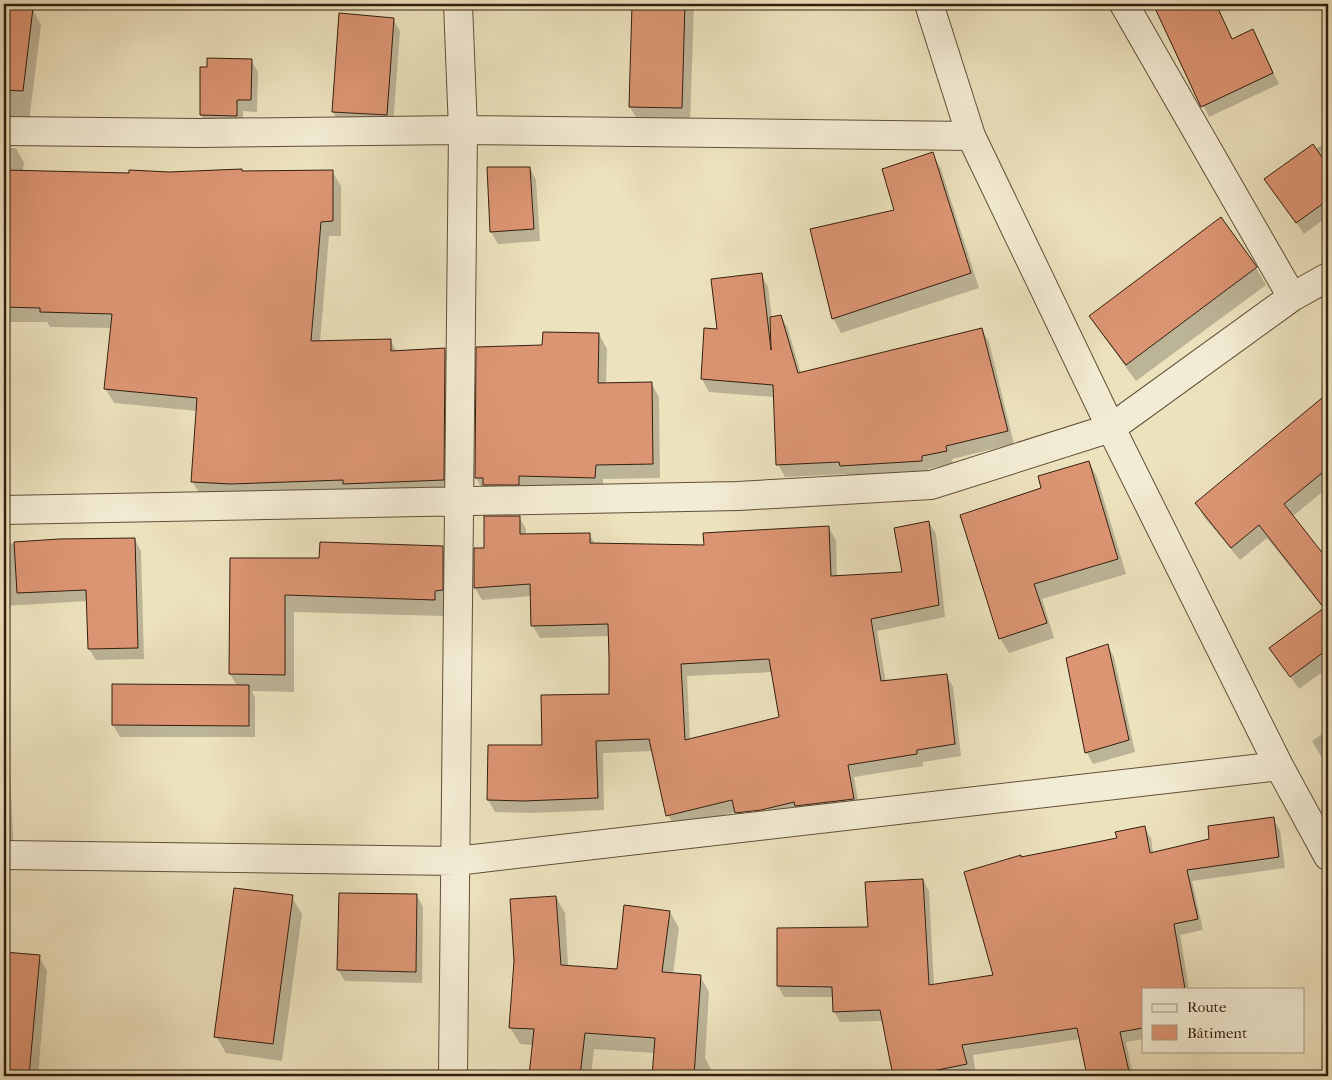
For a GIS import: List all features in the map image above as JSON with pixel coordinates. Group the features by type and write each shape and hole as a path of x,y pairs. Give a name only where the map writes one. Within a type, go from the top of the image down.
{"street":[{"path":"453,1076 463,130 458,4"},
{"path":"930,4 971,136 1111,428 1279,766 1328,856"},
{"path":"1124,4 1292,297"},
{"path":"4,130 199,134 463,130 971,136"},
{"path":"4,510 738,496 931,485 1111,428 1292,297 1328,277"},
{"path":"4,855 456,861 1279,766"}],"building":[{"path":"632,4 685,4 682,108 629,107"},
{"path":"1153,4 1216,4 1232,39 1253,29 1273,73 1201,107"},
{"path":"4,5 33,8 23,91 4,90"},
{"path":"339,13 394,18 387,115 332,112"},
{"path":"207,58 252,59 251,100 237,100 237,116 200,115 200,67 207,67"},
{"path":"1313,144 1328,166 1328,200 1296,223 1264,179"},
{"path":"933,152 971,273 832,319 810,229 894,210 882,169"},
{"path":"487,167 530,167 534,229 490,232"},
{"path":"242,169 242,171 333,170 333,221 321,222 311,341 391,339 391,351 445,348 444,480 343,484 343,480 231,484 191,482 197,398 104,389 112,314 40,312 40,308 4,307 4,170 129,173 129,170 169,172"},
{"path":"1221,217 1257,267 1126,365 1089,316"},
{"path":"762,273 771,350 770,317 781,315 798,373 982,328 1008,431 946,446 947,451 922,456 922,461 840,466 839,462 776,465 773,385 701,379 704,328 717,329 711,279"},
{"path":"543,332 599,333 598,383 652,382 653,464 596,465 595,478 519,476 519,485 483,485 483,478 475,478 476,347 542,345"},
{"path":"1328,393 1328,468 1284,504 1328,560 1328,649 1290,677 1269,648 1324,608 1259,525 1231,548 1195,503"},
{"path":"1089,461 1118,559 1034,584 1047,623 999,639 960,515 1041,488 1038,476"},
{"path":"484,516 520,516 520,534 590,533 590,543 704,545 703,533 829,526 831,576 902,572 894,528 929,521 939,605 871,619 881,681 947,674 955,744 917,750 917,754 848,765 854,799 795,806 794,802 761,810 735,813 732,800 666,816 649,739 596,741 598,798 524,801 487,800 488,745 542,745 541,695 609,694 609,658 608,624 531,626 530,584 474,588 474,548 484,548","holes":["769,659 779,717 685,740 681,664"]},
{"path":"135,538 138,648 88,649 86,590 17,593 14,542 59,539"},
{"path":"320,542 443,546 443,590 435,591 435,600 285,595 285,675 229,674 230,558 319,558"},
{"path":"1108,644 1129,740 1085,753 1066,658"},
{"path":"112,684 249,685 249,726 112,725"},
{"path":"1274,817 1279,857 1187,870 1198,919 1174,924 1185,988 1142,988 1142,1028 1120,1032 1130,1076 1087,1076 1077,1028 962,1045 967,1064 908,1076 893,1076 880,1010 833,1012 832,987 777,986 777,928 868,927 865,882 923,879 929,985 993,975 964,872 1021,855 1021,857 1117,838 1115,832 1145,826 1150,853 1209,839 1208,826"},
{"path":"234,888 293,895 273,1044 214,1037"},
{"path":"339,893 417,894 416,972 337,970"},
{"path":"556,896 561,965 617,969 624,905 670,911 662,972 701,975 694,1076 652,1076 655,1038 585,1033 580,1076 529,1076 534,1029 509,1028 514,961 510,899"},
{"path":"4,952 40,955 29,1076 4,1076"}]}
